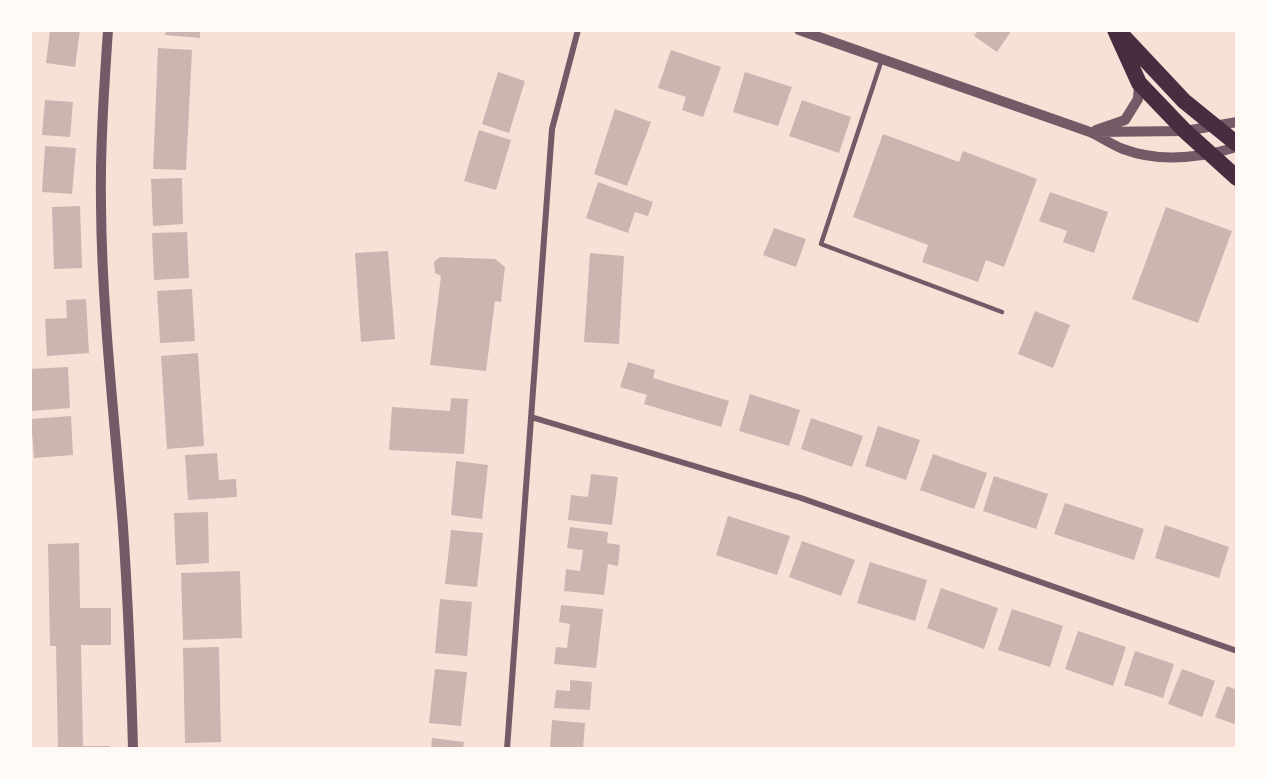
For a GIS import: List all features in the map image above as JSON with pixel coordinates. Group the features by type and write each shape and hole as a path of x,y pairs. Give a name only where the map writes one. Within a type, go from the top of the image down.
{"highway":[{"path":"1116,30 1138,83 1185,131 1237,178"},
{"path":"1116,30 1184,101 1237,146"}],"street":[{"path":"108,30 102,119 101,207 106,316 124,540 133,749"},
{"path":"507,749 552,129 578,30"},
{"path":"799,30 1090,132 1122,149 1159,158 1211,154 1237,146"},
{"path":"1090,132 1125,120 1138,99 1138,83"},
{"path":"1090,132 1185,131 1237,122"},
{"path":"531,417 801,498 1237,651"}],"lane":[{"path":"882,59 820,244 1002,312"}],"building":[{"path":"50,30 80,30 75,67 46,63"},
{"path":"166,30 200,30 200,38 165,35"},
{"path":"978,30 1012,30 997,52 974,36"},
{"path":"158,48 192,50 186,170 153,169"},
{"path":"671,50 721,67 703,117 682,110 686,97 658,88"},
{"path":"498,72 525,81 509,133 482,124"},
{"path":"745,72 792,87 778,126 733,112"},
{"path":"45,100 73,102 70,137 42,135"},
{"path":"802,100 851,117 839,153 789,136"},
{"path":"615,109 651,122 627,186 594,174"},
{"path":"479,130 511,140 496,190 464,181"},
{"path":"883,134 959,162 963,151 1037,179 1004,267 986,260 978,282 922,262 928,245 853,217"},
{"path":"45,146 76,148 72,194 42,192"},
{"path":"182,178 183,224 153,226 151,179"},
{"path":"598,182 653,202 648,216 635,212 628,233 586,218"},
{"path":"1050,192 1108,212 1094,253 1063,242 1067,231 1039,221"},
{"path":"80,206 82,268 54,269 52,207"},
{"path":"1166,207 1232,231 1198,323 1132,299"},
{"path":"774,228 806,239 796,267 763,255"},
{"path":"187,232 189,278 154,280 152,233"},
{"path":"388,251 395,339 361,342 355,253"},
{"path":"590,253 624,256 619,344 584,342"},
{"path":"440,257 495,259 505,267 501,302 495,301 486,371 430,365 441,276 435,273 434,262"},
{"path":"192,289 195,341 160,343 157,291"},
{"path":"86,299 89,353 47,356 45,319 67,318 66,300"},
{"path":"1035,311 1070,325 1053,368 1018,354"},
{"path":"198,353 204,446 167,449 161,356"},
{"path":"628,362 655,370 653,378 729,401 721,427 644,404 647,395 620,387"},
{"path":"68,367 70,408 30,411 30,369"},
{"path":"750,394 800,410 789,446 739,431"},
{"path":"451,398 468,399 464,454 389,450 392,407 450,411"},
{"path":"71,416 73,455 34,458 31,419"},
{"path":"811,418 863,436 852,467 801,449"},
{"path":"878,426 920,440 906,480 865,466"},
{"path":"217,453 219,480 236,479 237,497 188,500 185,455"},
{"path":"933,454 987,473 974,509 920,490"},
{"path":"456,461 488,465 482,519 451,515"},
{"path":"591,474 618,477 612,525 568,520 571,495 588,497"},
{"path":"994,476 1048,494 1036,529 983,511"},
{"path":"1065,503 1144,529 1134,560 1054,534"},
{"path":"208,512 209,563 176,565 174,513"},
{"path":"728,516 790,536 777,575 716,555"},
{"path":"1165,525 1229,547 1219,578 1155,558"},
{"path":"570,527 608,532 607,543 620,545 618,566 608,564 604,595 564,591 566,569 580,571 583,550 567,548"},
{"path":"451,530 483,533 477,587 445,584"},
{"path":"802,541 855,560 841,596 789,577"},
{"path":"79,543 80,608 111,608 111,645 81,645 83,746 110,746 110,749 58,749 56,646 50,646 48,544"},
{"path":"870,562 927,580 915,621 857,603"},
{"path":"240,571 242,638 183,640 181,573"},
{"path":"941,588 998,608 984,649 927,628"},
{"path":"440,599 472,602 467,656 435,653"},
{"path":"561,605 603,609 596,668 554,664 556,647 567,648 570,624 559,622"},
{"path":"1012,609 1063,626 1050,667 998,650"},
{"path":"1078,631 1126,647 1113,686 1065,669"},
{"path":"219,647 221,742 185,743 183,648"},
{"path":"1135,651 1174,664 1163,698 1124,685"},
{"path":"435,669 467,672 461,726 429,723"},
{"path":"1182,669 1215,681 1202,717 1168,704"},
{"path":"570,680 592,682 590,710 554,708 556,690 570,691"},
{"path":"1227,686 1237,690 1237,725 1215,717"},
{"path":"552,720 585,723 583,749 550,749"},
{"path":"432,738 464,742 463,749 431,749"}]}
